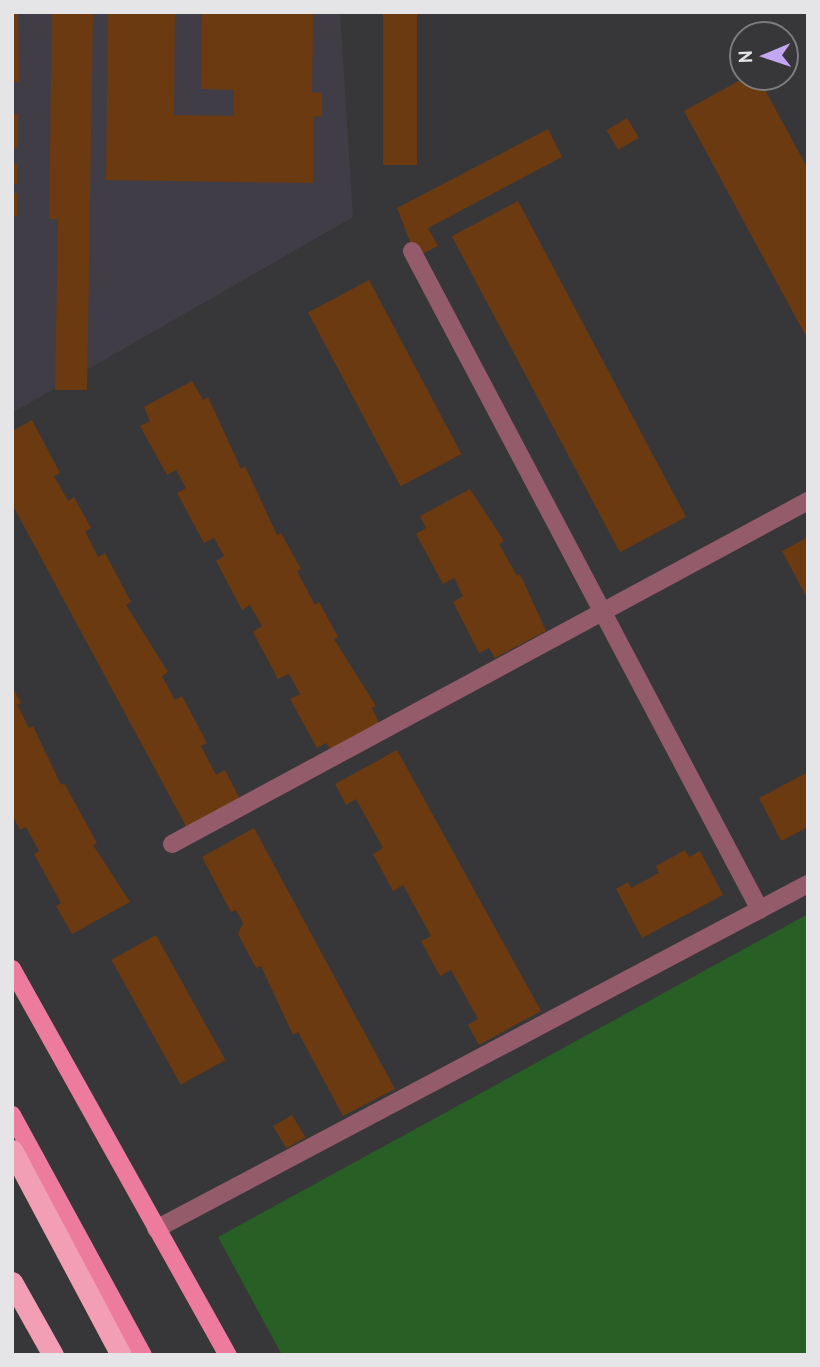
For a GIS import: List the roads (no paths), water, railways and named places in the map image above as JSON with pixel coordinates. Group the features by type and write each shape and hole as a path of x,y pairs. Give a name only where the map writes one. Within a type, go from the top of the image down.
{"highway":[{"path":"12,1150 121,1355"},
{"path":"12,1282 53,1355"}],"main road":[{"path":"12,969 228,1355"},
{"path":"12,1115 143,1355"}],"street":[{"path":"412,251 760,911"},
{"path":"172,844 808,501"},
{"path":"156,1229 808,884"}]}
